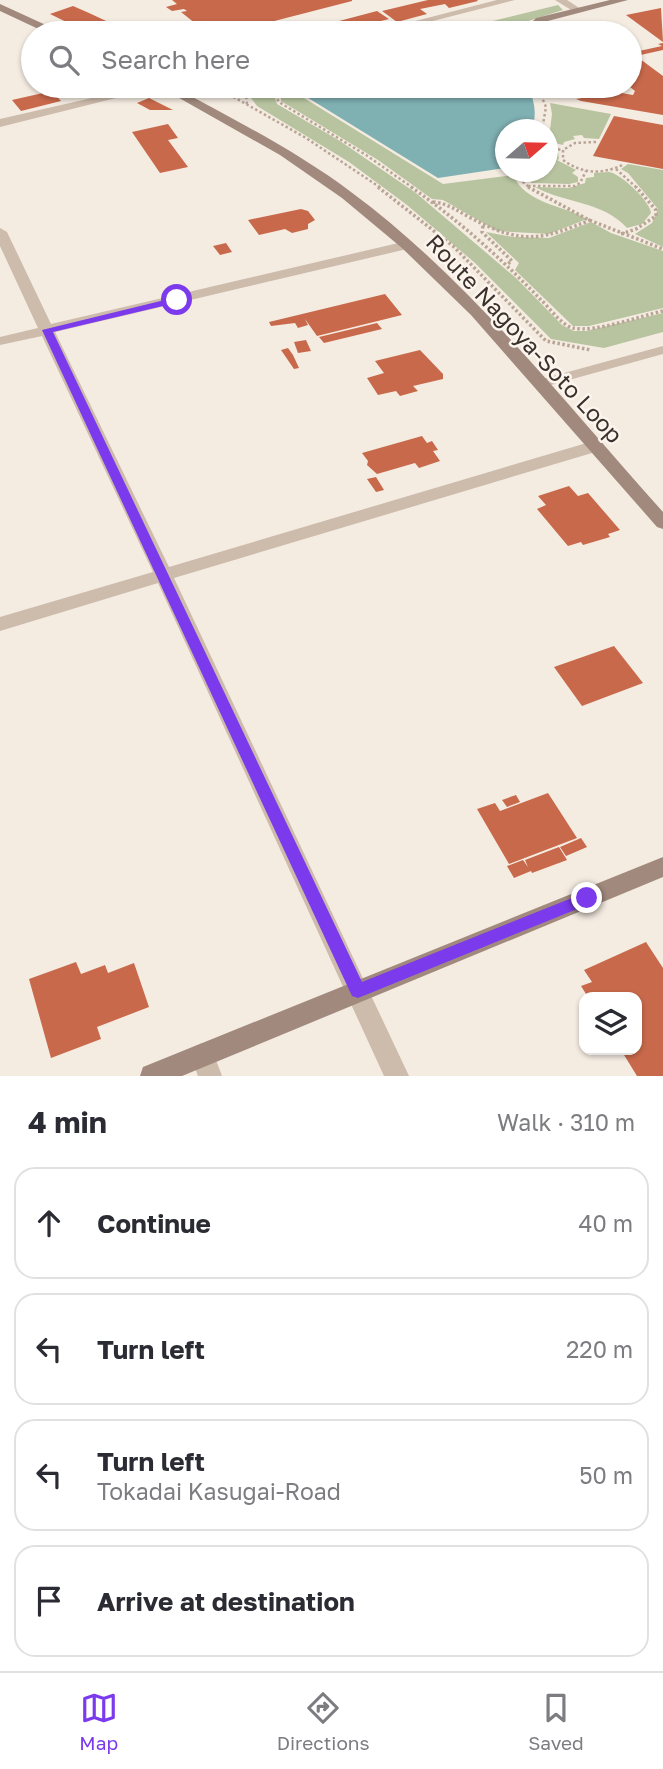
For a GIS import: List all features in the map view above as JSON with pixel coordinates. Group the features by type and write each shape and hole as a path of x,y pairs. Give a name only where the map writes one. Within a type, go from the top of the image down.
{"main road":[{"path":"539,21 623,0"},
{"path":"0,7 30,21"},
{"name":"Route Nagoya-Soto Loop","path":"186,98 284,152 347,195 407,245 476,312 663,523"},
{"path":"152,1076 206,1066 358,991 663,867"}],"street":[{"path":"423,21 510,0"},
{"path":"0,123 107,98"},
{"path":"0,232 397,1076"},
{"path":"0,341 407,245"},
{"path":"0,624 596,446"}],"lane":[{"path":"560,0 579,11"},
{"path":"540,384 663,351"}],"path":[{"path":"247,104 248,98"},
{"path":"277,98 433,202 506,265 565,324 573,328 590,328 663,311"},
{"path":"542,98 546,107 544,119"},
{"path":"558,149 563,150 575,143 596,142"},
{"path":"563,150 563,160 568,165 586,172 616,169 624,164"},
{"path":"616,169 634,183 636,191 656,210 656,216 646,223 620,234"},
{"path":"528,186 575,186 586,172"},
{"path":"523,182 620,234 663,249"},
{"path":"433,202 444,203 497,233 521,236 550,236 593,219"},
{"path":"483,226 482,232 512,261 506,265"},
{"path":"560,344 566,351"}],"green space":[{"path":"558,5 563,10 528,21 493,21"},
{"path":"251,98 275,98 277,104 340,141 416,193 516,278 562,325 574,331 586,331 663,313 663,332 604,348 551,339 475,263 407,205 349,162 257,106"},
{"path":"281,98 304,98 443,184 495,177 495,182 517,182 536,198 587,219 549,234 497,231 443,200 432,199 378,160 281,101"},
{"path":"550,103 611,114 599,139 573,136 575,139 564,142 563,145 558,144 558,119 551,119"},
{"path":"558,161 576,170 572,173 578,177 578,182 569,184 531,183 558,182"},
{"path":"628,164 663,170 663,247 635,234 652,223 658,209 628,173 621,169"},
{"path":"609,172 627,182 646,202 651,213 642,224 627,228 617,219 596,208 535,187 569,188 585,183 586,178 594,177 594,173"},
{"path":"591,222 611,233 663,251 663,308 589,326 573,326 515,270 519,263 486,232 513,237 549,238"}],"water":[{"path":"308,98 532,98 534,119 495,119 495,169 438,178"}],"building":[{"path":"172,0 352,0 274,21 192,21 181,12 187,11 184,9 172,11 166,7 177,4"},
{"path":"428,0 478,1 449,8 445,4 420,9 427,14 401,21 396,21 382,11"},
{"path":"73,6 106,21 64,21 50,14"},
{"path":"661,8 663,42 642,27 642,21 634,21 626,15"},
{"path":"377,11 389,19 381,21 339,21"},
{"path":"663,43 663,50 642,55 642,50 662,46 658,44"},
{"path":"642,60 663,76 663,115 576,99 642,98"},
{"path":"58,98 61,101 21,111 12,100"},
{"path":"149,98 173,110 150,110 137,103"},
{"path":"614,116 663,125 663,169 593,156"},
{"path":"168,124 178,138 168,140 188,167 160,173 132,132"},
{"path":"301,209 308,211 315,220 308,224 308,229 292,233 285,229 259,235 248,220"},
{"path":"226,243 232,252 220,255 213,246"},
{"path":"385,294 402,315 317,336 305,319 308,325 298,328 295,323 271,326 269,322"},
{"path":"377,323 382,329 324,343 319,337"},
{"path":"306,340 311,351 298,353 294,342"},
{"path":"288,348 299,368 294,369 281,350"},
{"path":"420,350 443,374 443,379 413,386 418,391 400,396 396,391 378,395 367,378 384,373 375,361"},
{"path":"422,436 427,443 432,441 438,450 433,451 440,461 419,468 415,463 377,474 367,465 368,461 362,453"},
{"path":"376,477 384,490 376,492 367,479"},
{"path":"569,486 578,496 588,493 620,530 608,534 610,537 583,545 581,542 568,546 537,509 546,505 538,496"},
{"path":"614,646 643,683 582,706 554,667"},
{"path":"548,793 577,838 509,864 477,809 495,803 500,811"},
{"path":"516,795 520,802 507,807 502,800"},
{"path":"581,838 587,847 566,856 560,847"},
{"path":"559,847 567,860 514,878 507,866 523,860 528,867 525,860"},
{"path":"646,942 663,968 663,1076 637,1076 624,1055 642,1055 642,992 585,992 581,986 592,982 584,970"},
{"path":"76,962 81,974 105,965 108,973 134,963 149,1007 97,1027 101,1039 51,1058 29,979"}],"route":[{"path":"177,300 47,330 358,991 587,898"}]}
